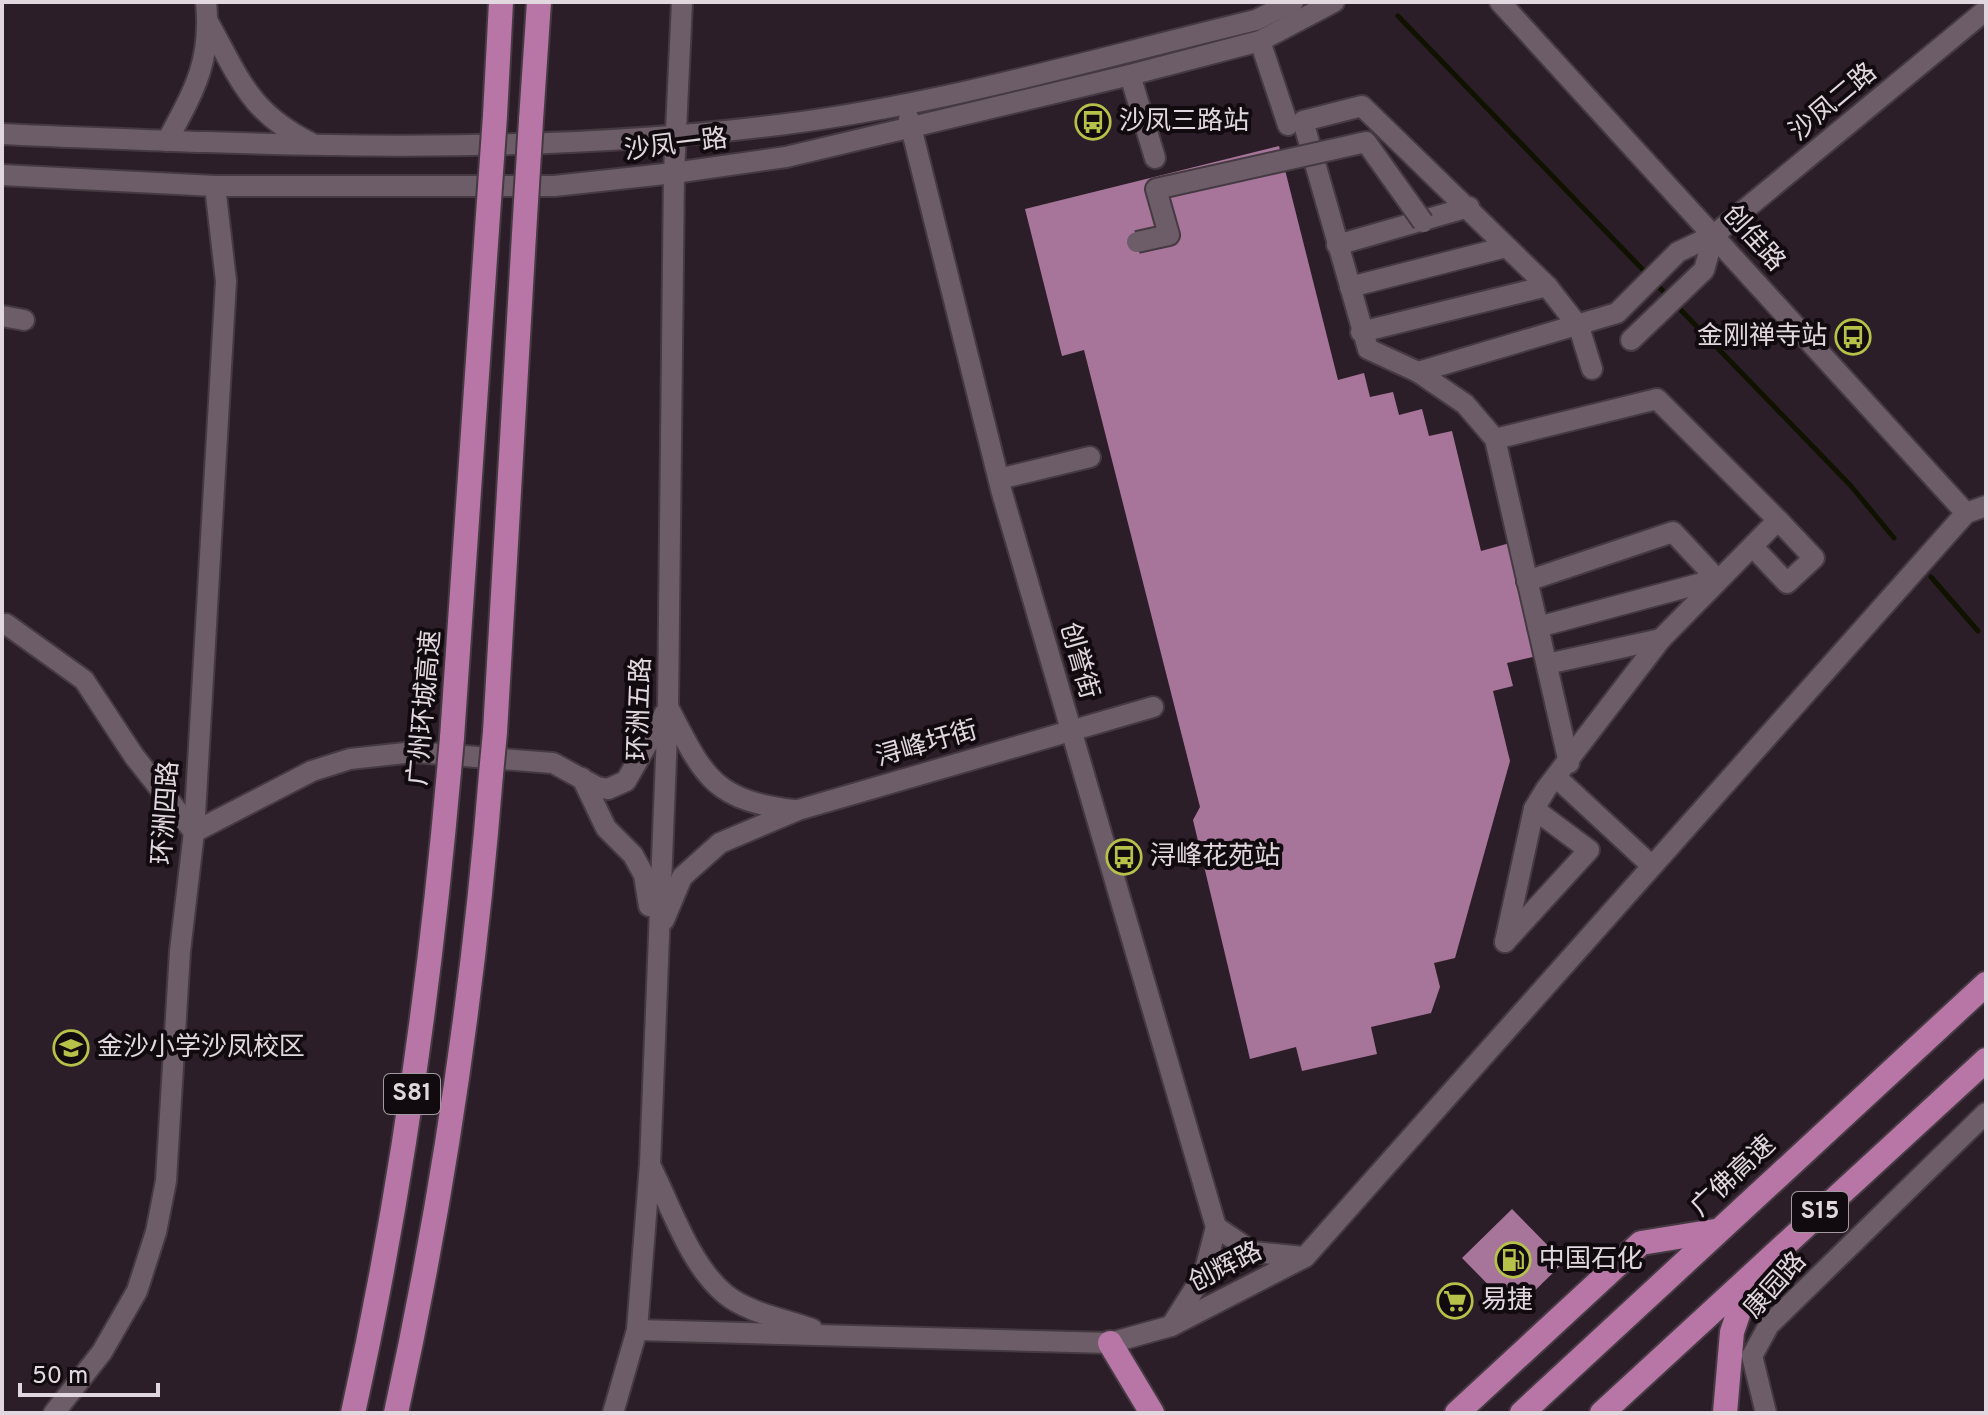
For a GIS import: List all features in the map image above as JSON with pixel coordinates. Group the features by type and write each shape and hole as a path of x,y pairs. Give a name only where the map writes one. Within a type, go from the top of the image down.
{"highway":[{"name":"广州环城高速","path":"353,1413 393,1213 411,1100 449,771 501,2"},
{"name":"S81","path":"396,1413 439,1200 477,924 495,732 539,2"},
{"name":"广佛高速","path":"1522,1413 1715,1231 1986,984"},
{"name":"S15","path":"1602,1413 1986,1060"},
{"path":"413,1413 452,1103"},
{"path":"1457,1413 1641,1243 1715,1231"},
{"path":"1725,1413 1732,1332 1751,1274"},
{"path":"1110,1343 1152,1413"},
{"path":"1612,1413 1637,1381"}],"street":[{"name":"环洲五路","path":"613,1413 637,1330 650,1164 656,946 668,707 674,173 682,2"},
{"name":"沙凤一路","path":"2,134 318,147 591,141 777,125 905,105 1256,20 1293,2"},
{"name":"沙凤一路","path":"2,175 215,186 554,186 674,173 786,157 1130,75 1260,41 1334,2"},
{"name":"创佳路","path":"1500,2 1966,513"},
{"name":"沙凤二路","path":"1418,372 1579,327 1617,313 1678,252 1714,235 1986,10"},
{"path":"167,141 198,84 206,54 207,12"},
{"path":"207,12 251,99 280,128 318,147"},
{"path":"1260,41 1288,125"},
{"path":"1130,75 1155,158"},
{"name":"创誉街","path":"905,105 999,479 1216,1227"},
{"path":"1592,369 1579,327 1547,286 1362,106 1303,121 1368,349 1418,372 1465,404 1495,439 1547,664 1562,770 1652,866"},
{"path":"1137,242 1169,235 1156,189 1366,142 1423,222"},
{"name":"环洲四路","path":"54,1413 119,1325 137,1291 161,1214 170,1143 180,951 194,832 226,281 215,186"},
{"path":"1337,245 1469,207"},
{"path":"1631,340 1704,270 1714,235"},
{"path":"1350,287 1506,247"},
{"path":"1361,332 1547,286"},
{"path":"2,316 24,320"},
{"path":"1495,439 1657,399 1814,558 1787,583 1753,547"},
{"path":"999,479 1090,457"},
{"path":"1171,1326 1204,1274 1216,1227 1253,1252 1305,1257 1966,513 1986,506"},
{"path":"1534,809 1589,850 1505,942 1534,809 1661,639 1778,520"},
{"path":"1527,581 1673,532 1717,579"},
{"path":"1538,627 1717,579"},
{"path":"6,624 84,680 134,756 194,832 312,771 372,756 414,752 537,761 565,767 608,789 626,781 668,707"},
{"path":"1547,664 1661,639"},
{"path":"668,707 710,780 755,805 798,810"},
{"name":"浔峰圩街","path":"656,946 672,894 682,877 720,843 798,810 1153,707"},
{"path":"582,778 606,828 633,855 644,875 656,946"},
{"name":"康园路","path":"1766,1413 1752,1356 1769,1325 1986,1113"},
{"path":"650,1164 694,1251 726,1294 749,1307 827,1335"},
{"name":"创辉路","path":"637,1330 1110,1343 1171,1326 1305,1257"}],"building":[{"path":"1279,146 1338,380 1364,373 1370,397 1393,392 1399,415 1422,409 1429,436 1452,431 1481,551 1510,543 1537,656 1507,663 1513,686 1493,691 1510,761 1455,958 1434,963 1440,987 1431,1013 1371,1027 1377,1054 1302,1071 1296,1047 1250,1059 1193,820 1200,807 1084,350 1062,356 1025,209"},
{"name":"中国石化","path":"1512,1209 1564,1262 1514,1311 1462,1258"}],"waterway":[{"path":"1398,16 1647,274"},
{"path":"1654,282 1669,297"},
{"path":"1676,305 1851,486 1894,538"},
{"path":"1931,577 1978,631"}],"place":[{"name":"沙凤三路站","path":"1093,122"},
{"name":"金刚禅寺站","path":"1853,337"},
{"name":"浔峰花苑站","path":"1124,857"},
{"name":"金沙小学沙凤校区","path":"71,1048"},
{"name":"中国石化","path":"1513,1260"},
{"name":"易捷","path":"1455,1301"}]}
